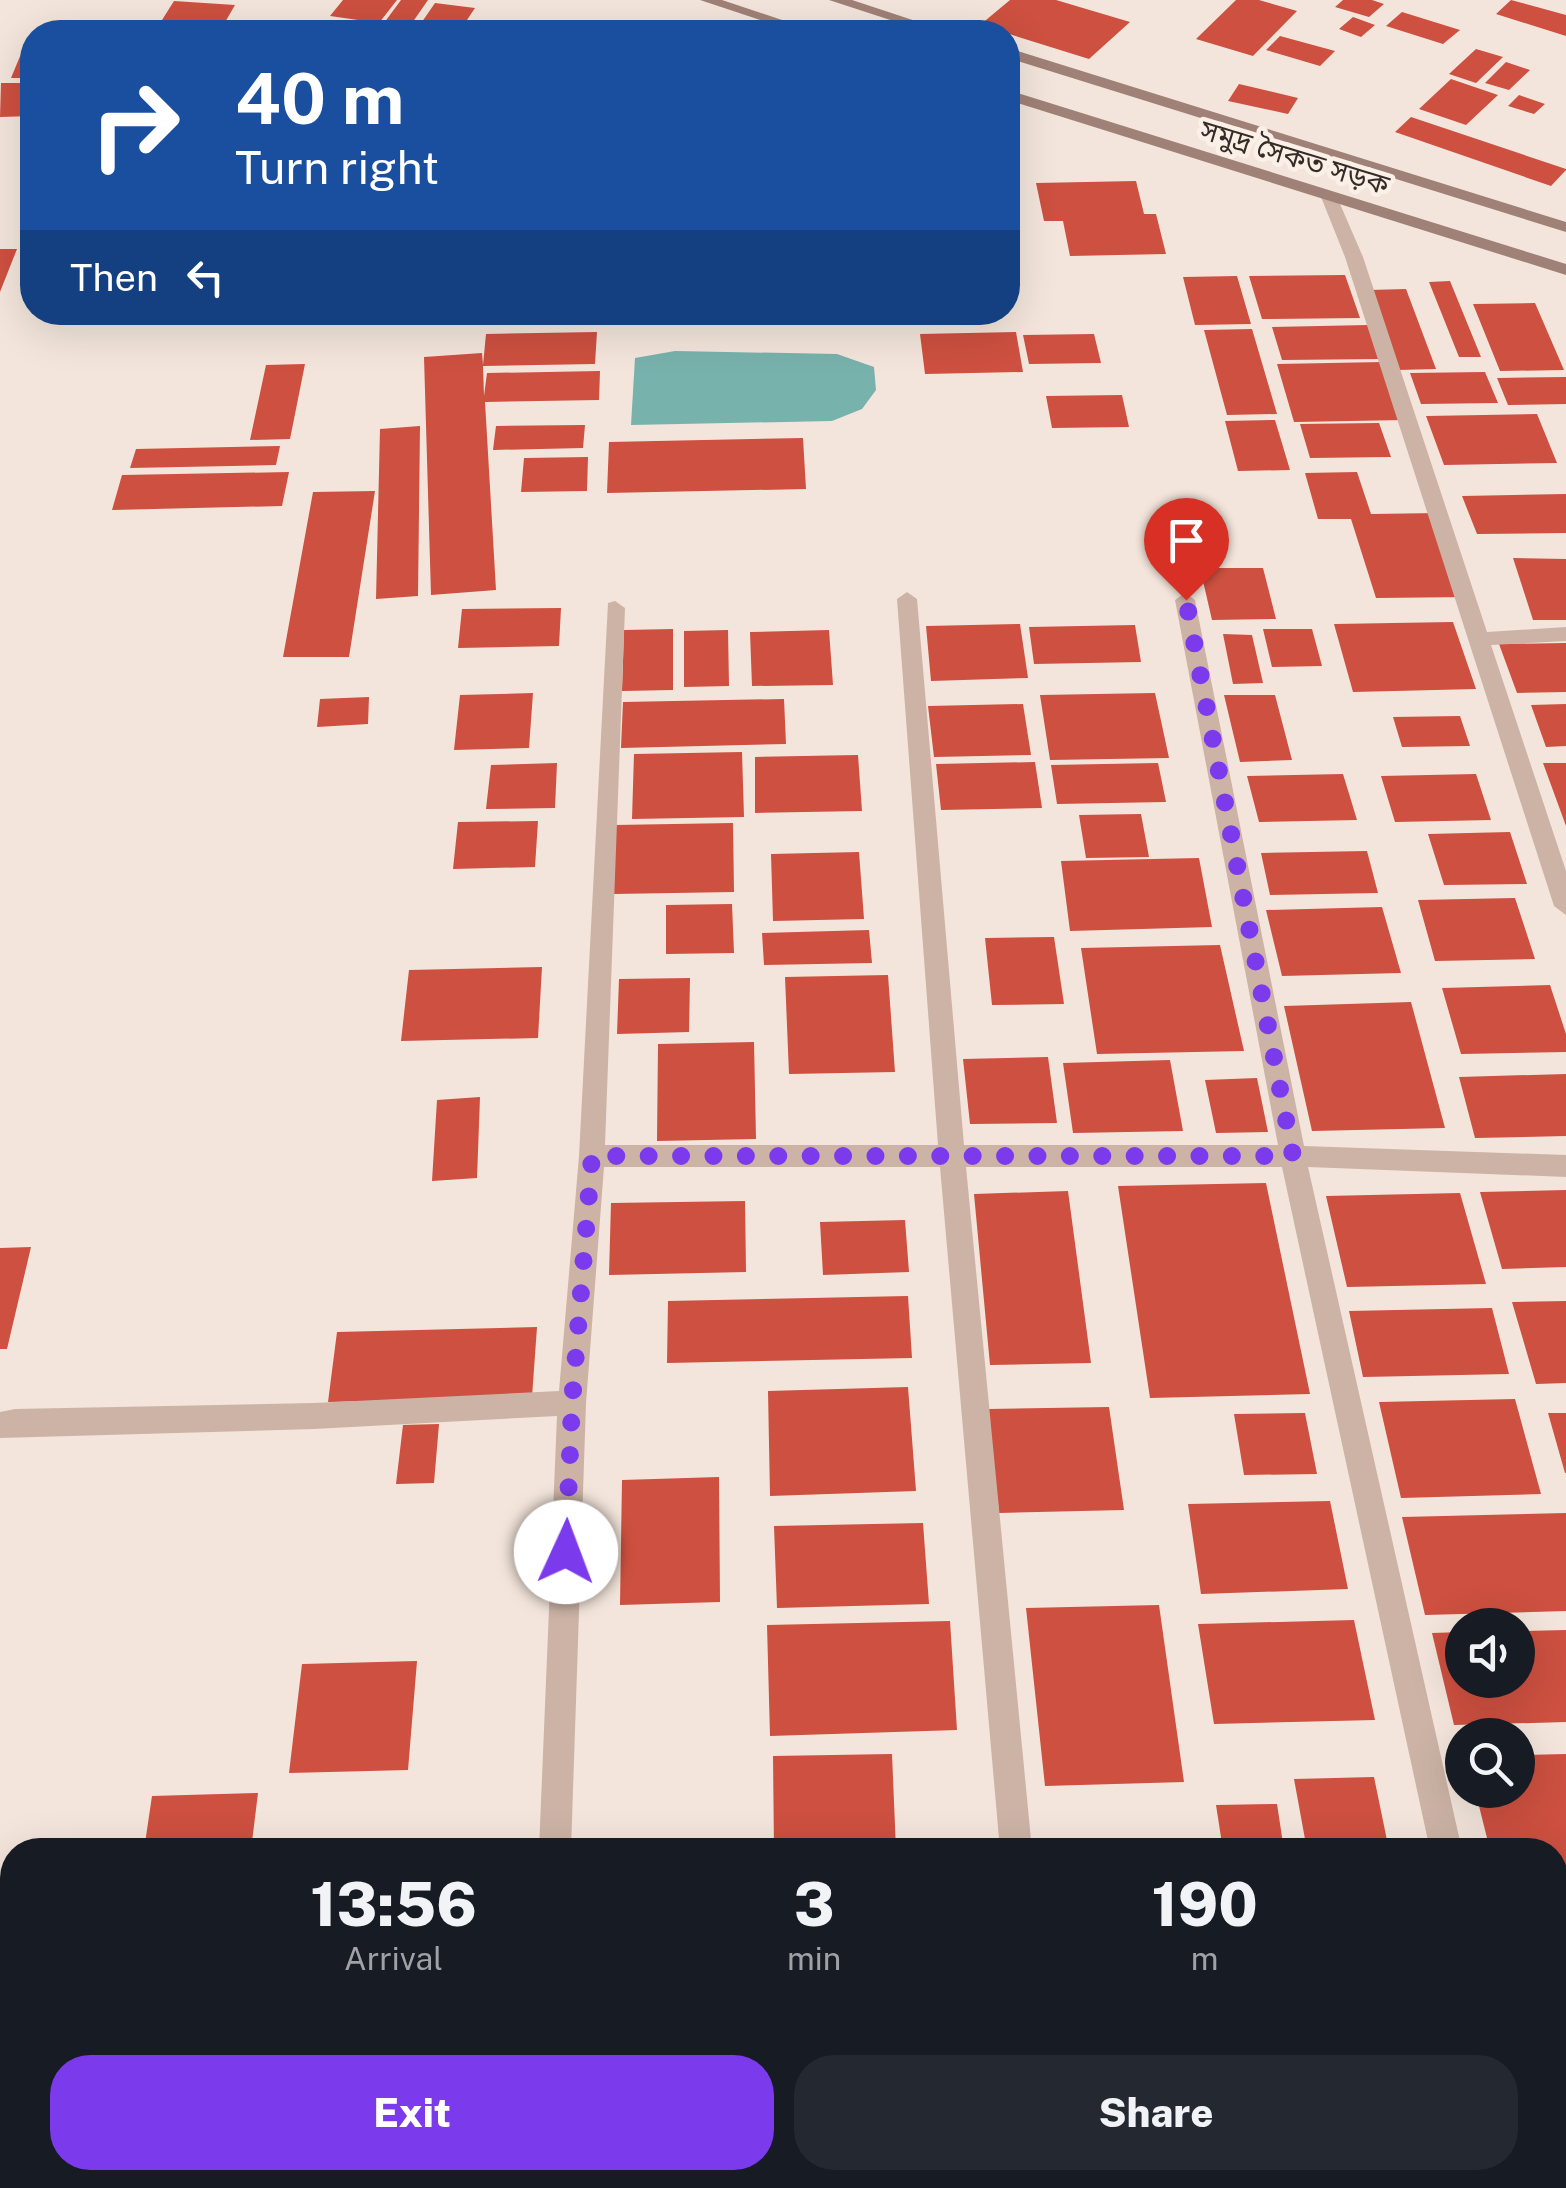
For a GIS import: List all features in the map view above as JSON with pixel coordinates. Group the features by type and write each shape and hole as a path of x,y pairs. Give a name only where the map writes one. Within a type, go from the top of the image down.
{"main road":[{"path":"707,0 771,20"},
{"path":"836,0 902,20"},
{"name":"সমুদ্র সৈকত সড়ক","path":"1020,57 1566,227"},
{"name":"সমুদ্র সৈকত সড়ক","path":"1020,99 1566,270"}],"street":[{"path":"1328,197 1354,257 1566,906"},
{"path":"907,599 952,1156 1015,1838"},
{"path":"1186,600 1293,1156 1443,1838"},
{"path":"556,1838 572,1403 592,1156 616,608"},
{"path":"1479,639 1566,634"},
{"path":"592,1156 1293,1156 1566,1166"},
{"path":"0,1425 314,1416 572,1403"}],"water":[{"path":"675,351 837,354 874,367 876,390 862,409 832,421 631,425 635,358"}],"building":[{"path":"343,0 397,0 381,20 330,16"},
{"path":"401,0 428,0 414,20 386,20"},
{"path":"1010,0 1056,0 1130,22 1089,59 1020,37 1020,20 986,20"},
{"path":"1236,0 1259,0 1297,11 1253,56 1196,39"},
{"path":"1343,0 1384,4 1369,17 1335,7"},
{"path":"1511,0 1566,15 1566,36 1496,14"},
{"path":"174,1 235,5 226,20 162,20"},
{"path":"435,3 475,8 467,20 423,20"},
{"path":"1402,12 1460,30 1443,44 1386,26"},
{"path":"1353,17 1375,25 1361,37 1339,29"},
{"path":"1280,36 1335,51 1320,66 1266,50"},
{"path":"1476,49 1503,57 1476,83 1449,74"},
{"path":"20,56 20,78 11,78"},
{"path":"1506,62 1530,70 1509,90 1485,83"},
{"path":"1451,79 1498,95 1466,125 1419,109"},
{"path":"1,83 20,83 20,116 0,117"},
{"path":"1239,84 1298,98 1288,114 1228,101"},
{"path":"1519,95 1545,104 1534,114 1508,106"},
{"path":"1411,117 1566,170 1551,186 1395,132"},
{"path":"1136,181 1144,214 1156,214 1166,254 1070,256 1063,221 1044,221 1036,183"},
{"path":"0,249 17,249 0,292"},
{"path":"1345,275 1360,318 1262,319 1249,276"},
{"path":"1237,276 1251,324 1195,325 1183,277"},
{"path":"1450,281 1481,357 1459,357 1429,282"},
{"path":"1406,289 1436,369 1398,370 1369,290"},
{"path":"1535,303 1564,370 1500,371 1473,304"},
{"path":"1368,325 1380,359 1282,360 1272,327"},
{"path":"1252,329 1277,414 1227,415 1204,330"},
{"path":"597,332 595,364 483,366 484,396 487,373 600,371 599,400 485,402 496,590 431,595 424,357 482,353 483,365 486,334"},
{"path":"1016,332 1023,372 925,374 920,334"},
{"path":"1094,334 1101,363 1029,364 1023,335"},
{"path":"1383,362 1404,420 1294,422 1277,364"},
{"path":"305,364 290,439 250,440 266,365"},
{"path":"1485,372 1498,403 1421,404 1410,373"},
{"path":"1566,377 1566,404 1508,405 1497,378"},
{"path":"1122,395 1129,427 1052,428 1046,396"},
{"path":"1537,414 1557,463 1444,465 1426,416"},
{"path":"1275,420 1290,470 1238,471 1225,421"},
{"path":"1379,423 1391,457 1310,458 1300,424"},
{"path":"585,425 583,448 493,450 496,426"},
{"path":"420,426 418,596 376,599 380,429"},
{"path":"803,438 806,489 607,493 609,442"},
{"path":"280,446 276,465 130,468 136,449"},
{"path":"588,457 587,491 521,492 524,458"},
{"path":"289,472 282,506 112,510 122,475"},
{"path":"1357,472 1371,514 1439,513 1470,597 1376,598 1351,519 1318,519 1305,473"},
{"path":"375,491 349,657 283,657 313,492"},
{"path":"1566,494 1566,533 1477,534 1462,496"},
{"path":"1513,558 1566,559 1566,620 1533,620"},
{"path":"1200,568 1263,568 1276,619 1212,620"},
{"path":"561,608 559,646 458,648 462,609"},
{"path":"1453,622 1476,689 1353,692 1334,624"},
{"path":"1020,624 1028,678 931,681 926,626"},
{"path":"1135,625 1141,662 1034,664 1029,627"},
{"path":"673,629 673,690 622,691 624,630"},
{"path":"1263,629 1312,629 1322,666 1272,667"},
{"path":"728,630 729,686 684,687 684,631"},
{"path":"829,630 833,685 752,686 750,632"},
{"path":"1223,634 1252,635 1263,683 1233,684"},
{"path":"1566,643 1566,692 1517,693 1499,644"},
{"path":"533,693 529,748 454,750 460,695"},
{"path":"1155,693 1169,758 1050,760 1040,695"},
{"path":"1224,695 1275,695 1292,760 1240,762"},
{"path":"369,697 368,724 317,727 320,699"},
{"path":"784,699 786,744 621,748 623,702"},
{"path":"1023,704 1031,755 934,757 928,706"},
{"path":"1566,704 1566,746 1546,747 1531,705"},
{"path":"1460,716 1470,746 1402,747 1393,717"},
{"path":"742,752 744,817 632,819 634,754"},
{"path":"858,755 862,811 755,813 755,757"},
{"path":"1035,762 1042,808 941,810 936,764"},
{"path":"557,763 555,808 486,809 491,765"},
{"path":"1158,763 1166,802 1057,804 1051,765"},
{"path":"1543,763 1566,763 1566,826"},
{"path":"1343,774 1357,820 1259,822 1247,776"},
{"path":"1476,774 1491,820 1395,822 1381,776"},
{"path":"1141,814 1149,857 1086,858 1079,815"},
{"path":"538,821 535,867 453,869 458,822"},
{"path":"733,823 734,892 613,894 615,825"},
{"path":"1510,832 1527,884 1444,885 1428,834"},
{"path":"1367,851 1378,893 1270,895 1261,853"},
{"path":"859,852 864,919 773,921 771,854"},
{"path":"1199,858 1212,927 1070,931 1061,861"},
{"path":"1515,898 1535,959 1435,961 1418,900"},
{"path":"732,904 734,953 666,954 666,905"},
{"path":"1382,907 1401,973 1282,976 1266,910"},
{"path":"869,930 872,963 764,965 762,933"},
{"path":"1054,937 1064,1004 992,1005 985,938"},
{"path":"1220,945 1244,1051 1097,1054 1081,948"},
{"path":"542,967 538,1038 401,1041 409,970"},
{"path":"888,975 895,1072 789,1074 785,977"},
{"path":"690,978 689,1032 617,1034 619,979"},
{"path":"1550,985 1566,1034 1566,1052 1461,1054 1442,988"},
{"path":"1411,1002 1445,1128 1312,1131 1284,1006"},
{"path":"754,1042 756,1139 657,1141 658,1044"},
{"path":"1048,1057 1057,1123 970,1124 963,1059"},
{"path":"1170,1060 1183,1131 1073,1133 1063,1063"},
{"path":"1566,1074 1566,1136 1475,1138 1459,1077"},
{"path":"1257,1078 1268,1132 1216,1133 1205,1080"},
{"path":"480,1097 477,1178 432,1181 437,1100"},
{"path":"1266,1183 1310,1394 1150,1398 1118,1186"},
{"path":"1566,1190 1566,1267 1502,1269 1480,1192"},
{"path":"1068,1191 1091,1363 990,1365 974,1194"},
{"path":"1460,1193 1486,1284 1347,1287 1326,1196"},
{"path":"745,1201 746,1272 609,1275 611,1203"},
{"path":"905,1220 909,1272 823,1275 820,1222"},
{"path":"31,1247 7,1349 0,1349 0,1248"},
{"path":"908,1296 912,1358 667,1363 668,1301"},
{"path":"1566,1301 1566,1383 1536,1384 1512,1302"},
{"path":"1492,1308 1509,1374 1363,1377 1349,1311"},
{"path":"537,1327 532,1397 328,1402 337,1332"},
{"path":"908,1387 916,1491 770,1496 768,1391"},
{"path":"1515,1399 1541,1494 1401,1498 1379,1402"},
{"path":"1109,1407 1124,1510 999,1513 988,1409"},
{"path":"1305,1413 1317,1474 1244,1475 1234,1414"},
{"path":"1548,1413 1566,1413 1566,1473 1565,1473"},
{"path":"439,1424 434,1483 396,1484 403,1425"},
{"path":"719,1477 720,1602 620,1605 622,1480"},
{"path":"1330,1501 1348,1589 1201,1594 1188,1504"},
{"path":"1566,1513 1566,1611 1445,1608 1445,1614 1425,1615 1402,1517"},
{"path":"923,1523 929,1604 777,1608 774,1526"},
{"path":"1159,1605 1184,1782 1045,1786 1026,1608"},
{"path":"1354,1620 1375,1720 1214,1724 1198,1624"},
{"path":"950,1621 957,1730 770,1736 767,1625"},
{"path":"1566,1630 1566,1722 1452,1718 1448,1698 1535,1698 1535,1631"},
{"path":"1432,1633 1445,1633 1445,1687"},
{"path":"417,1661 408,1770 289,1773 302,1664"},
{"path":"892,1754 896,1838 774,1838 773,1756"},
{"path":"1566,1754 1566,1838 1487,1838 1480,1808 1535,1808 1535,1755"},
{"path":"1374,1777 1387,1838 1305,1838 1294,1779"},
{"path":"258,1793 252,1838 146,1838 152,1796"},
{"path":"1277,1804 1282,1838 1221,1838 1216,1805"}],"route":[{"path":"566,1552 572,1403 592,1156 1293,1156 1186,600"}]}
